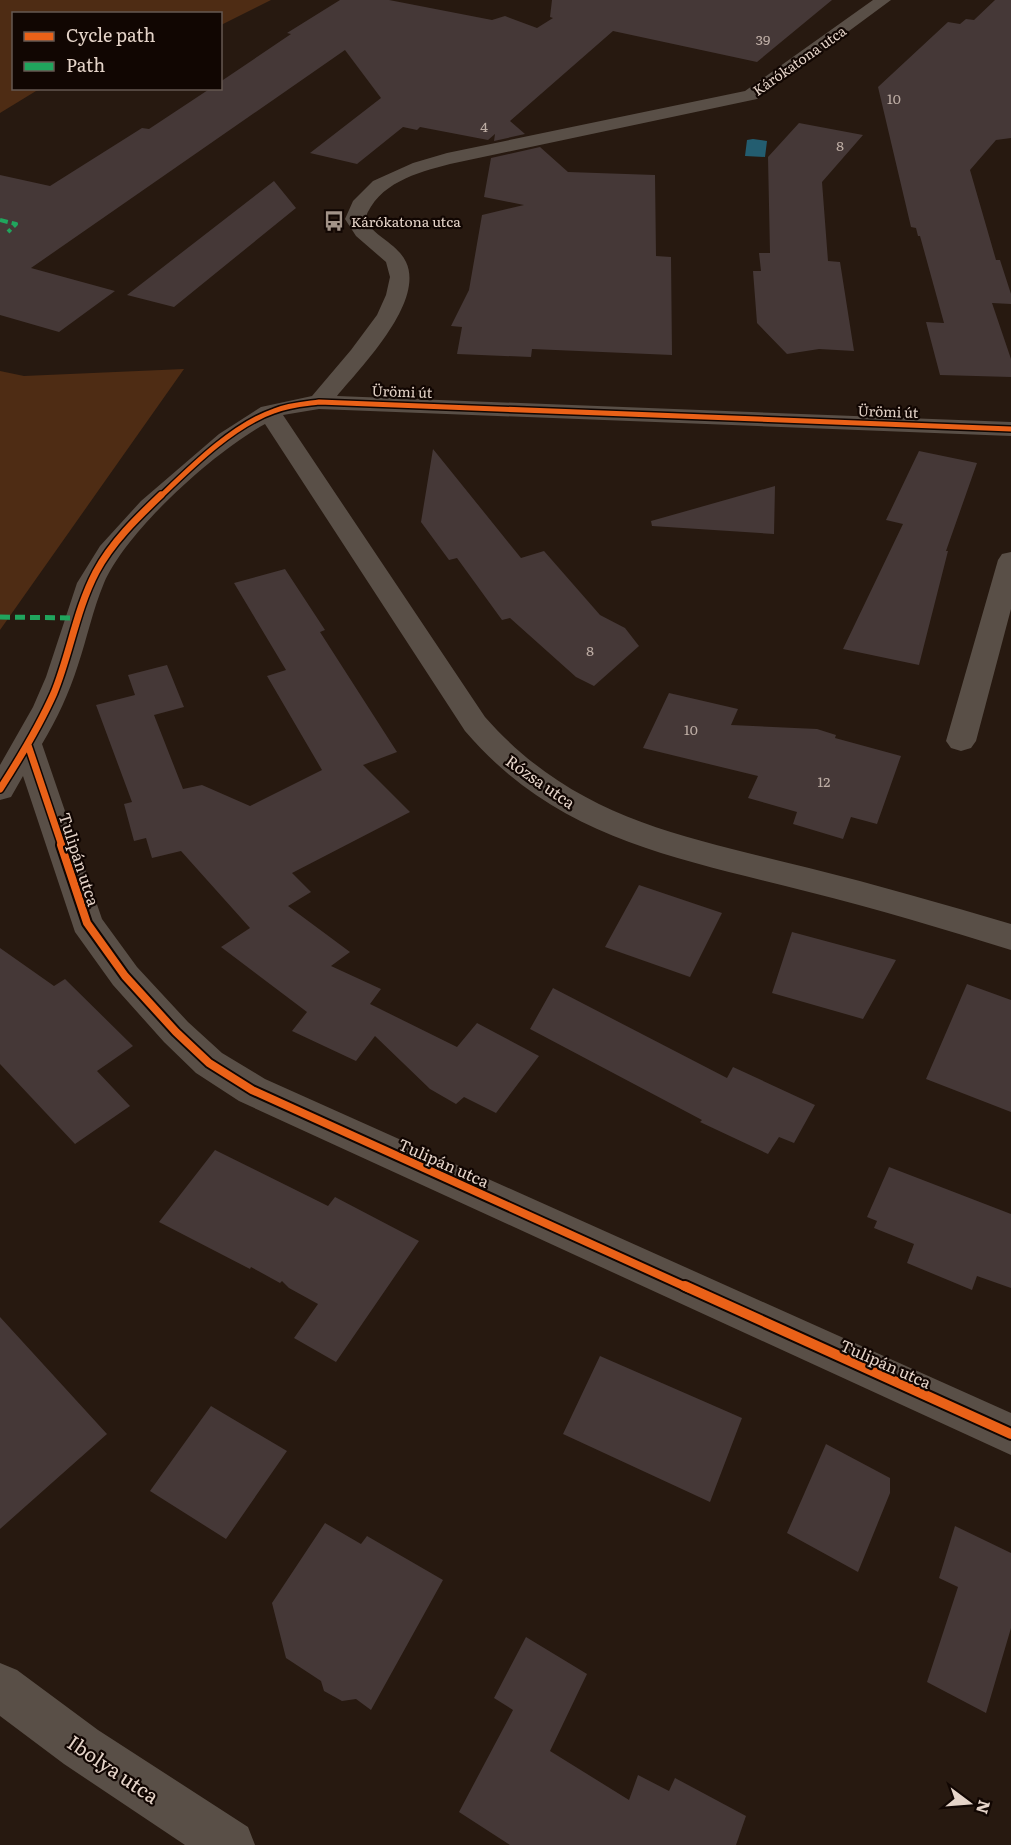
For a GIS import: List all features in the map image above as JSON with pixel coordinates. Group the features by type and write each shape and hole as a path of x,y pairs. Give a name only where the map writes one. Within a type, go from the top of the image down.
{"street":[{"name":"Kárókatona utca","path":"318,402 381,326 395,304 401,286 401,271 395,260 358,227 355,219 363,201 392,177 414,167 447,159 751,95 883,0"},
{"name":"Ürömi út","path":"0,789 28,745 49,704 96,570 107,553 124,533 203,458 229,436 269,412 318,402 1011,429"},
{"name":"Rózsa utca","path":"269,412 475,724 498,752 531,778 564,801 658,841 854,891 1011,937"},
{"path":"961,741 1011,560"},
{"name":"Tulipán utca","path":"28,745 87,923 125,976 176,1032 209,1063 252,1090 1011,1434"},
{"name":"Ibolya utca","path":"0,1687 81,1747 230,1845"}],"shaded area":[{"path":"0,0 271,0 222,24 222,12 12,12 12,90 40,90 0,113"},
{"path":"184,369 0,630 0,371 24,376"}],"water":[{"path":"747,140 767,141 765,157 745,156"}],"building":[{"path":"340,0 389,0 492,20 505,16 537,28 553,18 550,17 552,0 832,0 757,62 613,31 510,121 525,134 494,141 495,134 488,140 420,127 417,130 403,127 357,164 310,153 381,98 345,50 31,268 115,291 59,332 0,315 0,175 50,186 142,128 149,129 208,90 222,90 222,81 291,34 287,33"},
{"path":"995,0 1011,0 1011,138 996,140 970,170 996,260 1000,260 1011,294 1011,304 992,303 1011,359 1011,377 940,375 926,322 944,323 920,236 916,228 911,227 878,87 948,22 960,24 966,19 974,20"},
{"path":"799,123 863,135 822,182 828,261 840,262 854,351 819,349 787,354 757,323 753,271 761,271 759,253 770,253 768,157"},
{"path":"540,147 568,172 655,175 656,256 671,257 672,355 532,349 531,357 457,354 462,327 451,326 469,290 482,215 524,205 484,197 491,158"},
{"path":"274,181 296,208 174,307 127,295"},
{"path":"433,449 521,558 544,551 600,615 625,628 639,646 594,686 576,677 510,618 502,620 457,558 449,560 421,522"},
{"path":"919,451 977,463 946,551 948,551 919,665 843,649 903,524 886,520"},
{"path":"775,486 774,534 652,526 651,521"},
{"path":"285,569 325,630 320,632 397,752 363,765 410,812 292,873 311,892 288,906 350,952 331,966 381,989 370,1004 457,1047 477,1023 539,1056 496,1113 464,1097 456,1104 430,1089 375,1036 356,1061 292,1031 307,1012 221,947 250,928 181,851 152,858 146,838 134,841 124,804 132,802 96,705 135,695 128,675 167,665 184,707 154,715 183,789 202,785 250,806 322,770 267,676 286,670 234,583"},
{"path":"669,693 738,709 731,725 817,729 836,735 835,738 901,756 877,824 851,817 843,839 793,824 797,812 748,798 758,776 643,748"},
{"path":"639,885 722,913 690,977 605,947"},
{"path":"792,932 896,960 863,1019 772,993"},
{"path":"0,948 54,986 65,979 133,1046 97,1071 130,1106 75,1144 0,1064"},
{"path":"967,984 1011,1000 1011,1112 926,1079"},
{"path":"553,988 727,1078 733,1067 815,1105 794,1143 779,1137 768,1154 700,1122 702,1120 530,1029"},
{"path":"215,1150 328,1206 335,1197 419,1241 336,1362 294,1338 318,1304 289,1288 282,1281 280,1283 251,1267 250,1269 159,1222"},
{"path":"889,1167 1011,1214 1011,1288 977,1276 972,1290 907,1263 914,1244 874,1228 877,1221 867,1217"},
{"path":"0,1317 107,1434 0,1529"},
{"path":"600,1356 742,1418 710,1502 563,1434"},
{"path":"211,1406 287,1451 226,1539 150,1491"},
{"path":"826,1444 890,1478 890,1493 858,1572 787,1533"},
{"path":"325,1523 361,1544 367,1536 443,1580 371,1710 356,1699 342,1701 324,1691 321,1681 286,1658 272,1603"},
{"path":"955,1526 1011,1553 1011,1628 986,1713 927,1682 958,1587 939,1578"},
{"path":"526,1637 587,1674 550,1751 629,1800 638,1775 669,1791 675,1778 746,1816 736,1845 510,1845 459,1812 513,1710 494,1698"}],"marked path":[{"path":"0,220 16,224 8,232"},
{"path":"0,617 78,618"}],"cycle path":[{"path":"0,789 48,707 65,664 85,596 97,570 109,552 150,506 201,459 251,422 270,412 319,402 1011,429"},
{"path":"28,745 87,923 125,976 176,1032 209,1063 252,1090 1011,1434"}],"place":[{"name":"Kárókatona utca","path":"334,221"}]}
